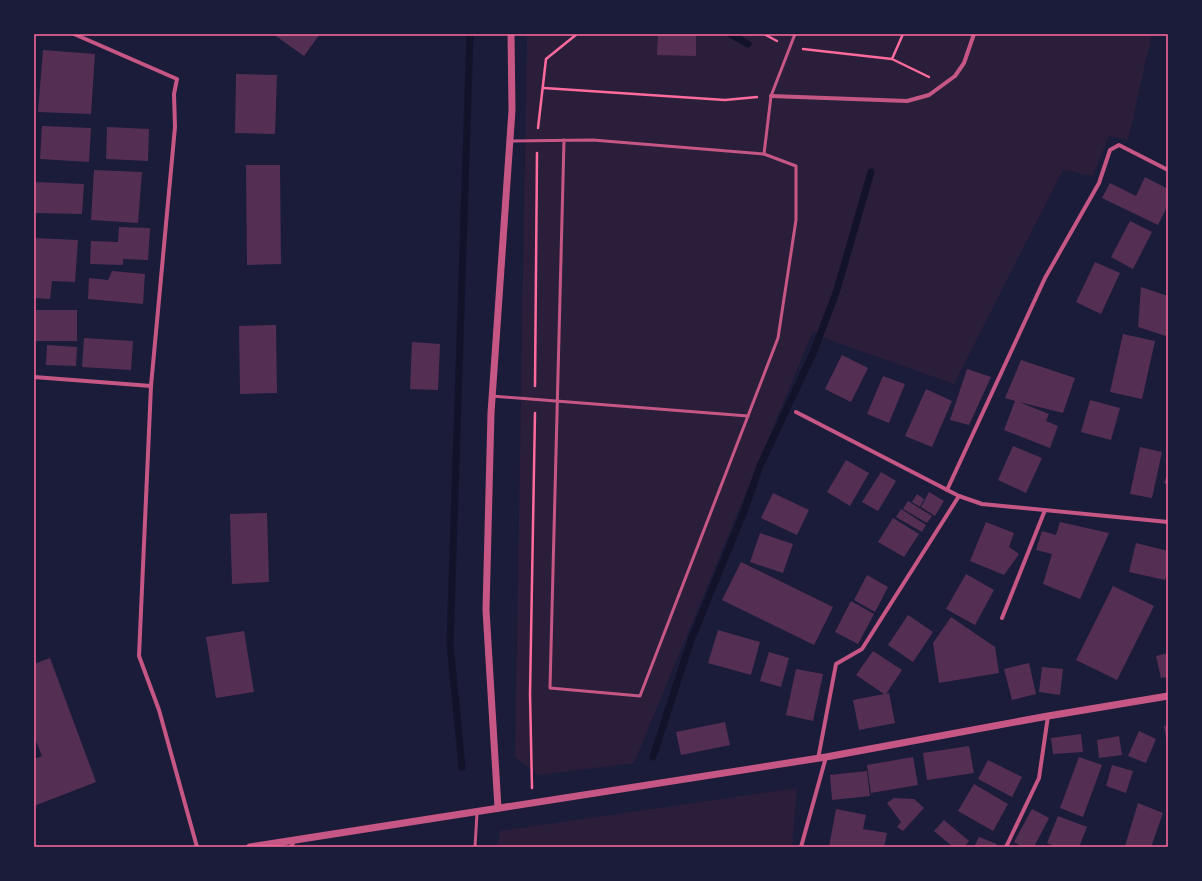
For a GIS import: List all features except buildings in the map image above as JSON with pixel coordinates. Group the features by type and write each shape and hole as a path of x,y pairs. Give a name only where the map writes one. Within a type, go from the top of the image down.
{"street":[{"path":"74,34 177,79 174,94 175,127 151,386 139,656 159,710 197,847"},
{"path":"498,808 486,610 492,396 512,110 511,34"},
{"path":"771,96 907,101 929,94 955,76 964,63 974,34"},
{"path":"947,490 1045,278 1099,183 1110,150 1119,145 1168,170"},
{"path":"34,377 151,386"},
{"path":"796,412 959,496 982,504 1168,522"},
{"path":"818,759 836,664 862,649 959,496"},
{"path":"1002,618 1045,510"},
{"path":"250,847 293,844 477,811 826,758 1048,716 1168,696"},
{"path":"1006,847 1039,778 1048,716"},
{"path":"801,847 826,758"}],"lane":[{"path":"764,154 771,96 795,34"},
{"path":"510,141 564,140 593,140 764,154 796,166 796,220 778,338 640,696 550,688 564,140"},
{"path":"492,396 748,416"},
{"path":"475,847 477,811"}],"path":[{"path":"764,34 790,48 892,59 944,85"},
{"path":"892,59 903,34"},
{"path":"544,88 726,100 771,96"}],"shaded area":[{"path":"527,34 1152,34 1128,140 1109,136 1093,176 1063,170 954,384 827,339 813,331 634,763 538,775 515,757"},
{"path":"797,788 792,847 497,847 500,831"}],"waterway":[{"path":"462,767 450,644 470,34"},
{"path":"730,34 748,44"},
{"path":"653,757 691,640 745,509 760,466 813,353 836,293 871,172"}]}
